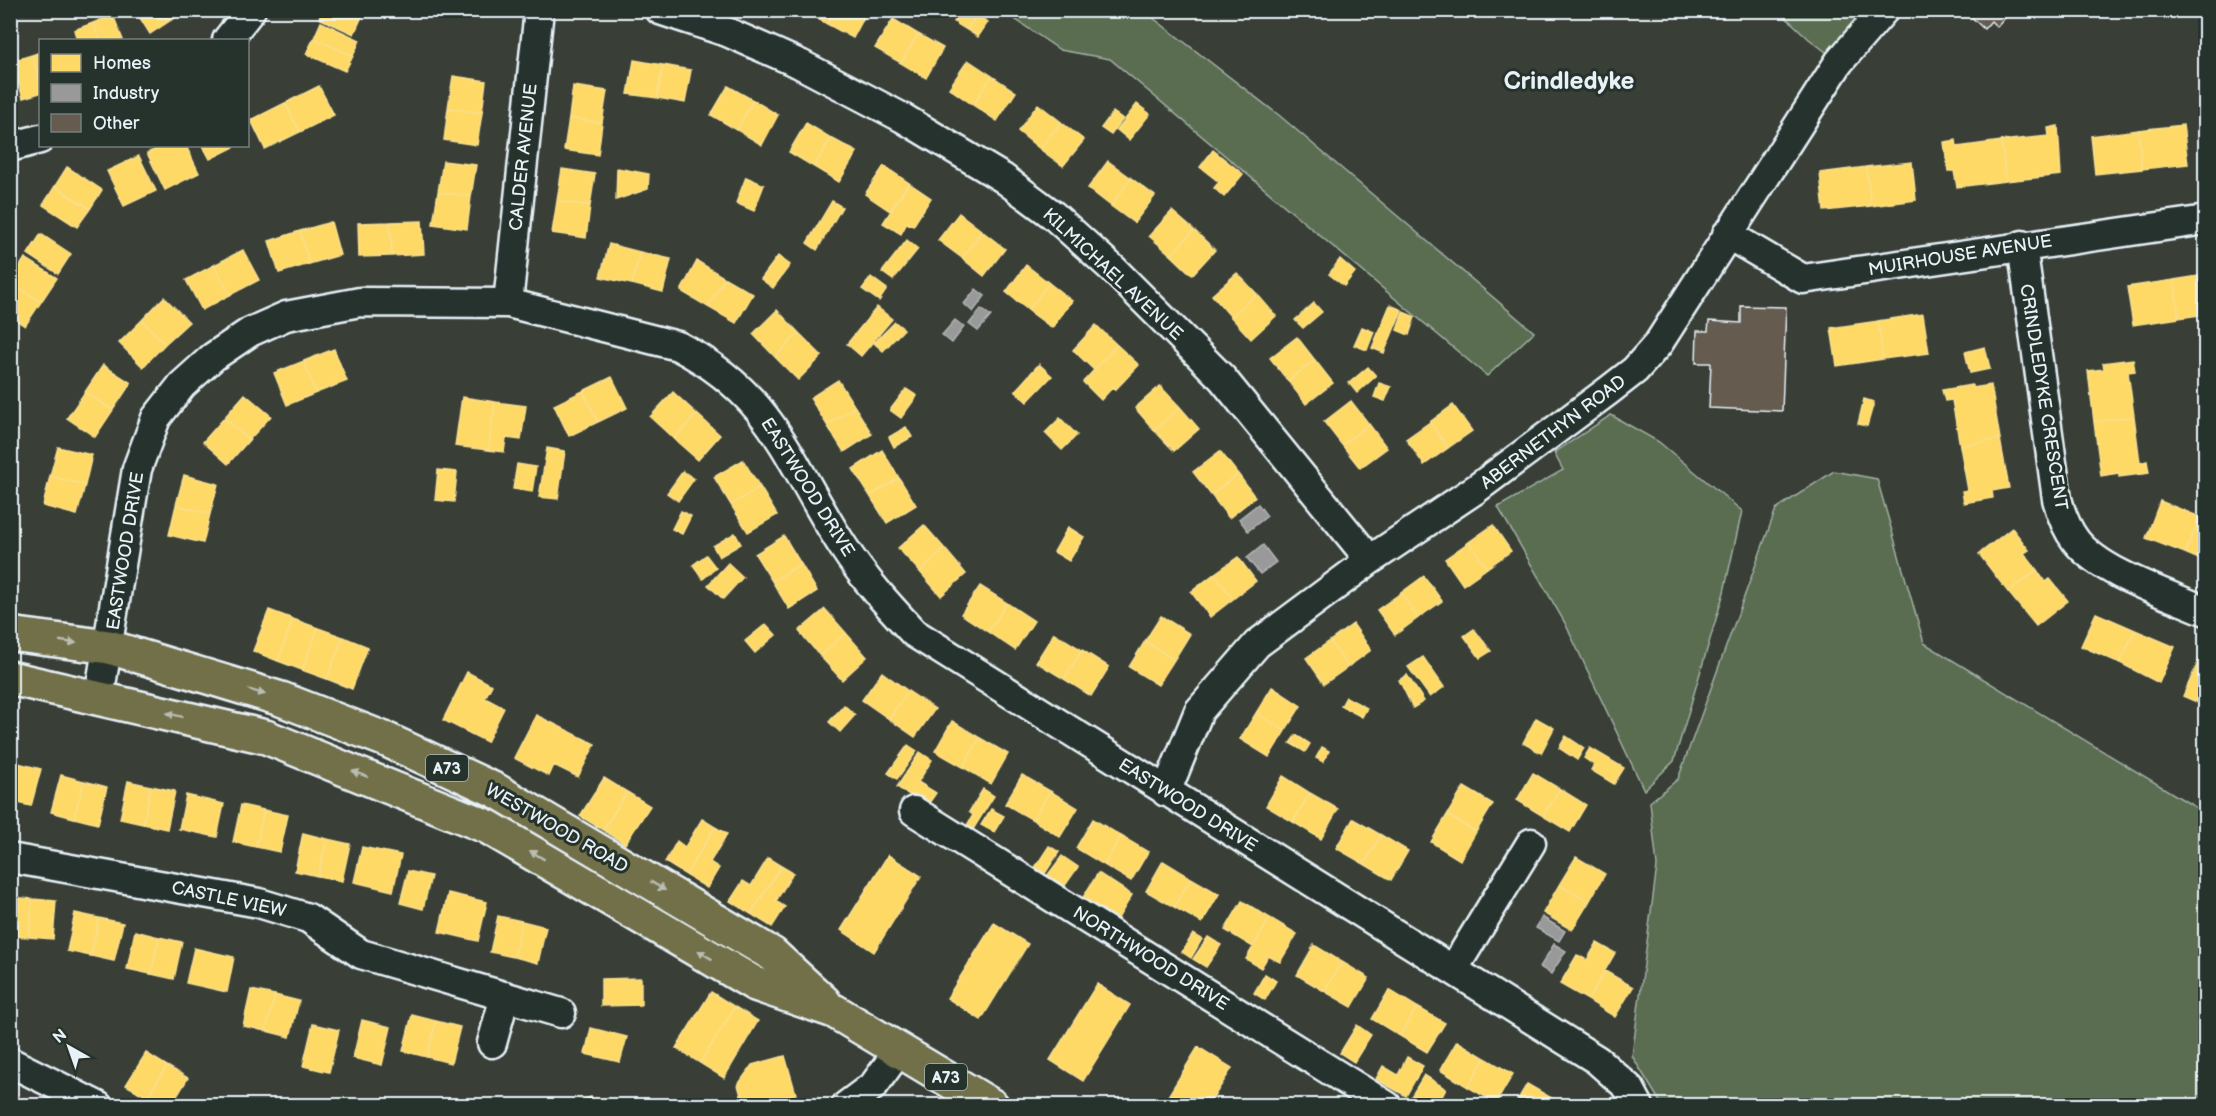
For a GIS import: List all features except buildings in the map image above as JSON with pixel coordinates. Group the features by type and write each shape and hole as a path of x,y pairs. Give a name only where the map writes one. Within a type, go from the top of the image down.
{"main road":[{"name":"WESTWOOD ROAD","path":"10,634 109,647 281,699 387,740 497,791 772,954 834,1011"},
{"name":"WESTWOOD ROAD","path":"10,678 266,737 488,827 755,984 834,1011 992,1106"}],"street":[{"path":"228,39 251,10"},
{"name":"CALDER AVENUE","path":"508,303 538,10"},
{"name":"KILMICHAEL AVENUE","path":"660,10 727,32 800,64 903,118 1003,178 1053,215 1113,268 1222,378 1370,560"},
{"name":"ABERNETHYN ROAD","path":"1167,792 1199,711 1257,644 1370,560 1476,489 1635,370 1658,344 1839,62 1884,10"},
{"path":"10,147 39,139"},
{"name":"MUIRHOUSE AVENUE","path":"1727,234 1803,279 2022,245 2205,220"},
{"name":"CRINDLEDYKE CRESCENT","path":"2022,245 2057,499 2062,519 2077,542 2095,558 2205,611"},
{"name":"EASTWOOD DRIVE","path":"99,698 137,469 156,418 182,385 213,357 250,332 286,316 360,302 508,303 678,346 703,359 730,379 774,426 844,549 878,594 914,633 1597,1059 1630,1089 1639,1106"},
{"name":"NORTHWOOD DRIVE","path":"914,811 1387,1106"},
{"path":"1454,970 1531,843"},
{"name":"CASTLE VIEW","path":"10,858 259,903 308,918 361,954 561,1013"},
{"path":"492,1043 505,996"},
{"path":"846,1106 874,1085 900,1049"},
{"path":"10,1062 98,1106"}],"green space":[{"path":"1003,11 1144,11 1280,116 1534,332 1487,376 1110,59 1060,50"},
{"path":"1779,11 1885,11 1839,62 1809,39"},
{"path":"1611,415 1659,442 1742,511 1724,592 1674,761 1644,790 1565,623 1498,507 1563,470 1554,453"},
{"path":"1834,471 1877,479 1924,643 2205,813 2205,1105 1662,1105 1632,1056 1657,866 1650,802 1678,779 1776,509"}],"district":[{"name":"Crindledyke","path":"1569,81"}]}
